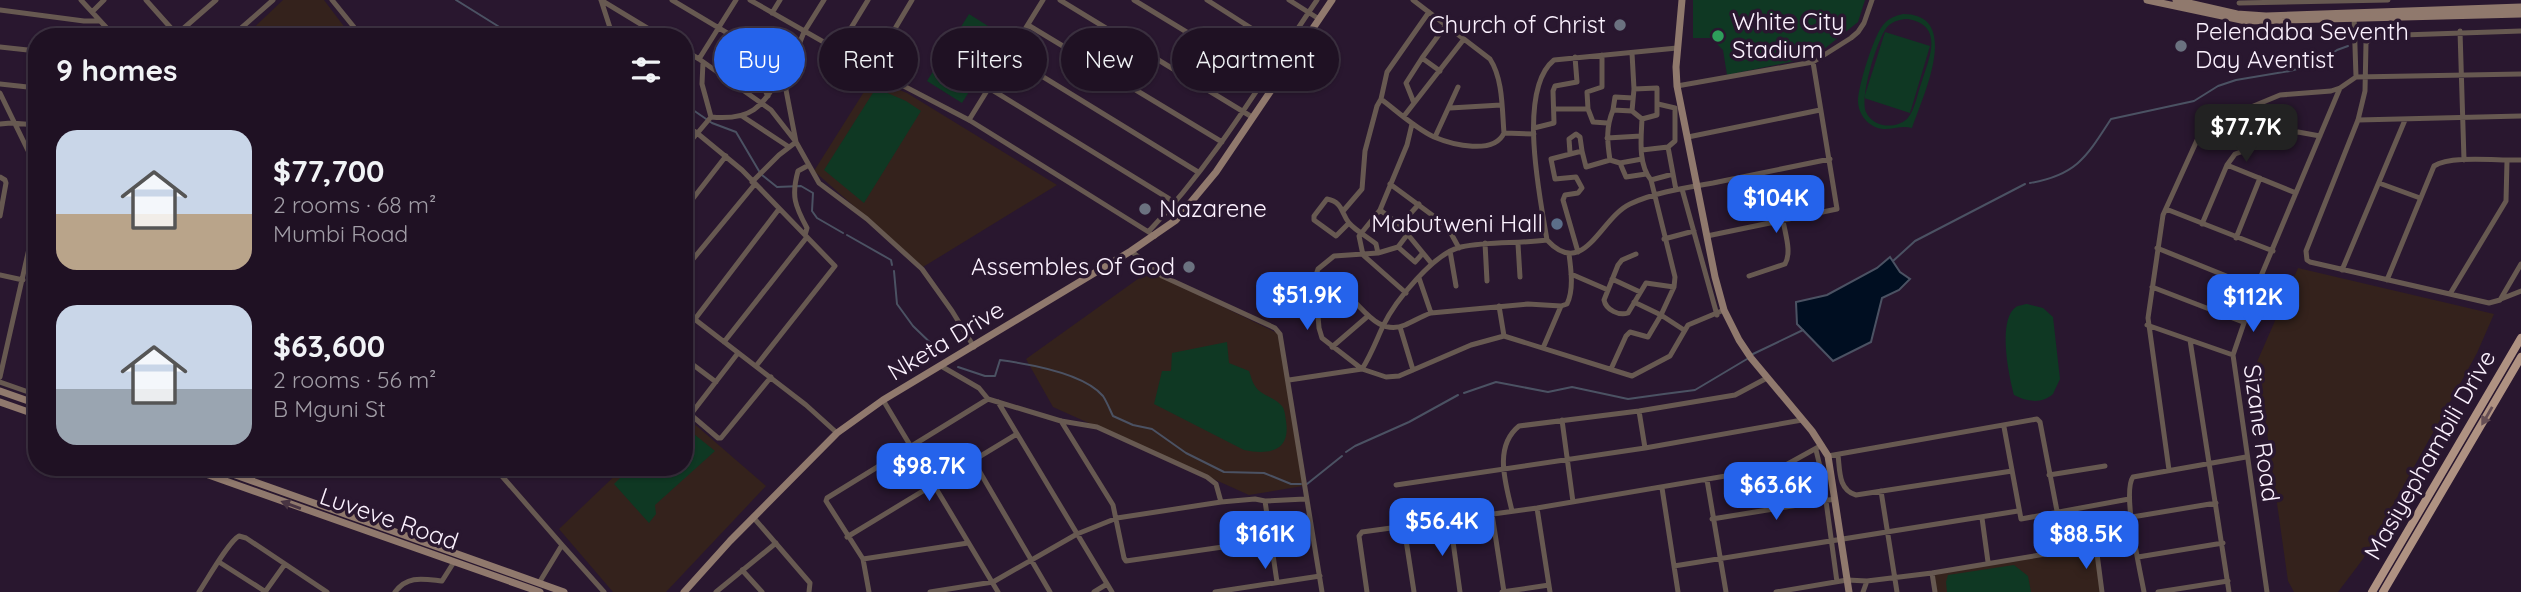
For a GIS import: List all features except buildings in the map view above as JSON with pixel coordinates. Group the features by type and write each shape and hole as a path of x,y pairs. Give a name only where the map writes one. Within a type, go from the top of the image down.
{"main road":[{"name":"Masiyephambili Drive","path":"2372,592 2521,338"},
{"name":"Masiyephambili Drive","path":"2383,592 2521,357"}],"street":[{"path":"81,0 107,28"},
{"path":"92,12 104,0"},
{"path":"146,0 172,28"},
{"path":"152,7 159,0"},
{"path":"186,28 216,0"},
{"path":"241,28 273,0"},
{"path":"332,0 355,28"},
{"path":"601,0 610,28"},
{"path":"601,0 647,28"},
{"path":"672,0 719,27"},
{"path":"710,117 702,84 701,61 736,0"},
{"path":"750,0 796,28"},
{"path":"772,13 780,0"},
{"path":"805,31 824,0"},
{"path":"851,28 867,0"},
{"path":"895,28 912,0"},
{"path":"1026,28 1043,0"},
{"path":"1060,0 1252,117"},
{"path":"1134,0 1180,28"},
{"path":"1207,0 1251,28"},
{"path":"1289,0 1319,19"},
{"path":"1298,28 1317,0"},
{"name":"Nketa Drive","path":"684,592 753,517 837,433 883,400 1131,251 1176,220 1197,197 1332,0"},
{"path":"1381,99 1412,124 1435,137 1484,146 1495,144 1504,132 1494,66 1490,59 1413,0"},
{"path":"1682,0 1677,48 1677,86 1724,310 1739,340 1828,456 1849,592"},
{"path":"1677,86 1813,62 1858,32 1872,0"},
{"path":"2176,0 2236,17 2266,22 2354,16 2521,14"},
{"path":"2378,0 2378,16"},
{"path":"2236,17 2240,1 2388,0"},
{"path":"2151,1 2195,5"},
{"path":"2378,16 2521,7"},
{"path":"0,10 100,21"},
{"path":"1344,210 1362,189 1365,151 1387,72 1429,12"},
{"path":"2354,16 2356,77"},
{"path":"1028,24 1222,142"},
{"path":"1414,103 1406,83 1447,25"},
{"path":"2521,31 2370,37 2366,43 2365,91 2358,120 2306,251 2307,260 2311,262 2489,303 2521,291"},
{"path":"2460,32 2464,160"},
{"path":"1404,116 1464,39"},
{"path":"0,47 28,50"},
{"path":"1677,48 1554,60 1544,71 1534,101 1534,131 1547,240 1555,250 1563,254 1578,252 1594,241 1622,208 1655,196 1830,159"},
{"path":"1632,54 1632,111"},
{"path":"1587,92 1602,87 1602,55"},
{"path":"693,56 771,110 796,142 819,183 867,219 922,269 974,347"},
{"path":"1575,57 1577,82 1587,92 1589,117 1593,122 1607,122"},
{"path":"1422,58 1440,71"},
{"path":"1707,236 1837,209 1813,62"},
{"path":"2169,470 2147,325 2157,248 2166,209 2203,127 2280,95 2340,88 2356,77 2521,74"},
{"path":"1047,79 1198,172"},
{"path":"1504,132 1534,131 1554,124 1555,86 1577,82"},
{"path":"0,84 28,87"},
{"path":"1435,137 1458,86"},
{"path":"1634,89 1657,88 1657,115 1642,119"},
{"name":"Sizane Road","path":"2267,592 2233,355 2256,288 2340,88"},
{"path":"765,91 768,96"},
{"path":"693,139 710,117 743,116 763,104 771,91"},
{"path":"786,91 796,142"},
{"path":"913,91 969,120 1152,234 1222,142 1256,91"},
{"path":"969,120 987,91"},
{"path":"994,91 1176,203"},
{"path":"0,93 28,150"},
{"path":"1610,159 1607,122 1615,97 1633,98"},
{"path":"1642,150 1668,147 1675,141 1675,108 1658,104"},
{"path":"1450,108 1501,105"},
{"path":"1554,109 1588,109"},
{"path":"1613,110 1632,111 1642,119"},
{"path":"1688,137 1821,110"},
{"path":"743,116 789,147"},
{"path":"2358,120 2521,116"},
{"path":"1611,369 1630,332 1648,337 1674,287 1675,277 1651,180 1646,174 1642,159 1642,119"},
{"path":"2342,270 2405,120"},
{"path":"0,124 28,124"},
{"path":"1406,293 1363,255 1359,239 1361,232 1380,211 1407,145 1412,124"},
{"path":"693,130 726,156 835,266 756,366"},
{"path":"2202,224 2227,165 2235,154 2298,132 2320,136"},
{"path":"1570,153 1569,139 1576,134 1580,136 1586,167 1610,159 1620,163 1642,159"},
{"path":"1607,138 1641,136"},
{"path":"693,259 753,183 796,142"},
{"path":"1668,147 1673,174 1694,231 1717,314"},
{"path":"1578,252 1563,200 1565,195 1578,192 1582,188 1576,177 1555,180 1551,161 1582,151"},
{"path":"693,198 726,156"},
{"path":"2387,280 2434,166 2464,160 2521,160"},
{"path":"2450,294 2506,201 2507,161"},
{"path":"1620,163 1626,177 1646,174"},
{"path":"724,342 806,236 807,228 793,194 798,171 809,165"},
{"path":"2227,165 2296,193"},
{"path":"1651,180 1673,174"},
{"path":"0,177 6,183 0,216"},
{"path":"2236,238 2260,178"},
{"path":"2379,183 2420,198"},
{"path":"1390,184 1447,226 1459,248"},
{"path":"1349,223 1336,236 1313,219 1329,198 1344,210 1349,223 1376,244 1378,253"},
{"path":"1400,225 1419,204"},
{"path":"779,209 695,319 771,377 837,433"},
{"path":"2166,209 2273,251"},
{"path":"1380,211 1400,225 1432,264"},
{"path":"1749,276 1788,261 1783,220"},
{"path":"1664,239 1694,231"},
{"path":"1407,235 1398,247 1378,253 1334,256 1318,269 1315,278 1321,336 1362,369 1386,377 1399,376 1471,345 1504,336 1627,375 1638,374 1670,356 1684,330 1691,323 1724,310"},
{"path":"1289,380 1362,369 1373,353 1383,326 1406,293 1432,264 1450,251 1485,243 1518,244 1547,240"},
{"path":"1485,243 1487,281"},
{"path":"1518,244 1520,277"},
{"path":"1398,247 1415,262 1423,253"},
{"path":"2157,248 2256,288"},
{"path":"1131,251 1162,276 1278,331 1289,380 1305,499 1322,592"},
{"path":"1450,251 1456,286"},
{"path":"1352,299 1368,316 1383,326 1393,328 1431,313 1528,304 1561,306 1567,304 1570,299 1569,254"},
{"path":"1636,254 1622,260 1612,279 1604,303 1609,309 1626,314 1646,283 1674,287"},
{"path":"28,256 0,380 28,392"},
{"path":"2500,300 2521,264"},
{"path":"1571,274 1608,290"},
{"path":"0,275 23,280"},
{"path":"1419,278 1431,313"},
{"path":"1612,279 1640,292"},
{"path":"2152,287 2243,322"},
{"path":"1634,302 1684,330"},
{"path":"1499,306 1504,336"},
{"path":"1544,348 1561,306"},
{"path":"1332,347 1368,316"},
{"path":"2147,325 2233,355"},
{"path":"1400,327 1413,370"},
{"path":"2190,340 2230,592"},
{"path":"693,411 738,352"},
{"path":"693,365 716,382"},
{"path":"941,366 979,388 988,399 1061,421 1097,427 1207,477 1216,484 1221,502"},
{"path":"693,416 721,438 771,377"},
{"path":"1512,510 1503,468 1505,448 1519,426 1735,396 1767,378"},
{"path":"0,391 28,401"},
{"path":"869,592 863,559 847,537 827,499 988,399"},
{"path":"883,400 998,592"},
{"path":"0,402 28,412"},
{"path":"998,402 1112,592"},
{"path":"1639,411 1645,448"},
{"path":"1562,420 1573,502"},
{"path":"1396,485 1645,448 1802,420"},
{"path":"1828,456 2039,420 2057,511"},
{"path":"1061,421 1113,505 1124,558 1129,562 1270,540"},
{"path":"2004,427 2020,518 2024,520 2057,511 2129,499"},
{"path":"847,537 1017,434"},
{"path":"1367,592 1359,534 1537,508 1787,466 1819,447"},
{"path":"1819,447 1837,582"},
{"path":"1838,455 1845,490 1856,495 2012,471"},
{"path":"2144,592 2129,499 2129,484 2133,477 2246,457"},
{"path":"974,462 1050,592"},
{"path":"2049,475 2105,466"},
{"name":"Luveve Road","path":"211,476 540,592"},
{"name":"Luveve Road","path":"238,476 564,592"},
{"path":"502,476 604,592"},
{"path":"1707,480 1726,592"},
{"path":"1662,488 1678,592"},
{"path":"1881,491 1897,592"},
{"path":"930,592 993,582 1077,534 1117,518 1221,502 1305,499"},
{"path":"1712,519 1835,499"},
{"path":"1265,502 1277,582"},
{"path":"2132,517 2216,503"},
{"path":"1537,508 1550,592"},
{"path":"1674,566 2018,511"},
{"path":"1492,514 1504,592 1549,585"},
{"path":"2049,515 2055,551"},
{"path":"753,517 810,583 809,592"},
{"path":"1982,517 1989,562"},
{"path":"1450,520 1460,592"},
{"path":"1404,527 1414,592"},
{"path":"202,591 229,544 239,536 327,592"},
{"path":"1776,592 1847,580 1867,581 1932,573 2135,539"},
{"path":"716,592 776,542"},
{"path":"863,559 968,543"},
{"path":"2138,557 2222,544"},
{"path":"539,583 562,545"},
{"path":"2096,546 2102,592"},
{"path":"219,562 265,592 285,564"},
{"path":"395,592 411,579 442,581 454,562"},
{"path":"742,570 762,592"},
{"path":"1932,573 1935,592"},
{"path":"1215,592 1320,576"},
{"path":"1863,592 1867,581"},
{"path":"2158,592 2228,581"},
{"path":"1094,592 1107,584"}],"shaded area":[{"path":"283,0 324,0 345,28 253,28"},
{"path":"864,91 902,91 1057,185 923,267 814,171"},
{"path":"2298,268 2494,314 2477,353 2363,559 2338,592 2294,592 2288,581 2257,362"},
{"path":"1149,271 1279,334 1303,486 1249,495 1053,407 1026,359"},
{"path":"693,423 766,486 666,592 613,592 559,529 615,476 693,476"},
{"path":"2094,547 2101,592 1936,592 1934,573"}],"green space":[{"name":"White City Stadium","path":"1693,0 1865,0 1858,22 1814,57 1727,75 1723,50 1711,38 1693,38"},
{"path":"969,14 991,28 960,28"},
{"path":"1903,14 1921,18 1931,28 1935,42 1934,60 1912,128 1881,129 1863,117 1858,104 1859,94 1867,61 1880,30 1888,20","holes":["1908,19 1920,23 1931,36 1931,45 1914,107 1907,119 1896,125 1879,124 1869,117 1865,105 1867,81 1879,42 1888,26 1895,22"]},
{"path":"1885,32 1930,46 1910,113 1864,98"},
{"path":"874,91 883,91 921,111 864,203 824,170"},
{"path":"943,91 970,91 962,103"},
{"path":"2027,304 2043,308 2053,317 2060,379 2053,394 2039,401 2014,395 2007,363 2006,336 2010,314 2016,307"},
{"path":"1227,342 1229,363 1249,371 1257,389 1283,408 1287,431 1285,439 1276,449 1261,452 1244,450 1154,404 1162,371 1171,371 1172,353"},
{"path":"693,433 715,451 693,471"},
{"path":"622,476 687,476 655,505 656,514 649,523 614,484"},
{"path":"2014,565 2028,576 2031,592 1947,592 1948,575"}],"water":[{"path":"1890,257 1900,272 1910,279 1899,290 1882,298 1871,342 1833,361 1797,324 1796,302 1827,295 1877,268"}],"waterway":[{"path":"456,0 501,28"},
{"path":"2030,183 2059,175 2079,162 2111,119 2194,101 2218,86 2236,80 2290,71 2321,62 2337,50 2348,46"},
{"path":"693,110 712,123 736,132 759,171"},
{"path":"762,175 777,187 801,186 813,193 812,211 817,218 843,233"},
{"path":"1893,261 1915,241 2025,184"},
{"path":"847,235 891,260 892,265"},
{"path":"894,271 897,304 913,326 941,353"},
{"path":"1753,354 1803,330"},
{"path":"1464,393 1496,382 1548,392 1572,387 1628,399 1695,390 1747,359"},
{"path":"958,367 985,376 995,376 1000,360 1070,376 1083,381 1103,396 1113,416 1133,425 1152,429 1186,453 1224,472 1264,473 1291,484 1301,484"},
{"path":"1346,452 1458,395"},
{"path":"1307,484 1342,456"}],"place":[{"name":"Church of Christ","path":"1620,25"},
{"name":"White City Stadium","path":"1718,36"},
{"name":"Pelendaba Seventh Day Aventist","path":"2181,46"},
{"name":"Nazarene","path":"1145,209"},
{"name":"Mabutweni Hall","path":"1557,224"},
{"name":"Assembles Of God","path":"1189,267"}]}
